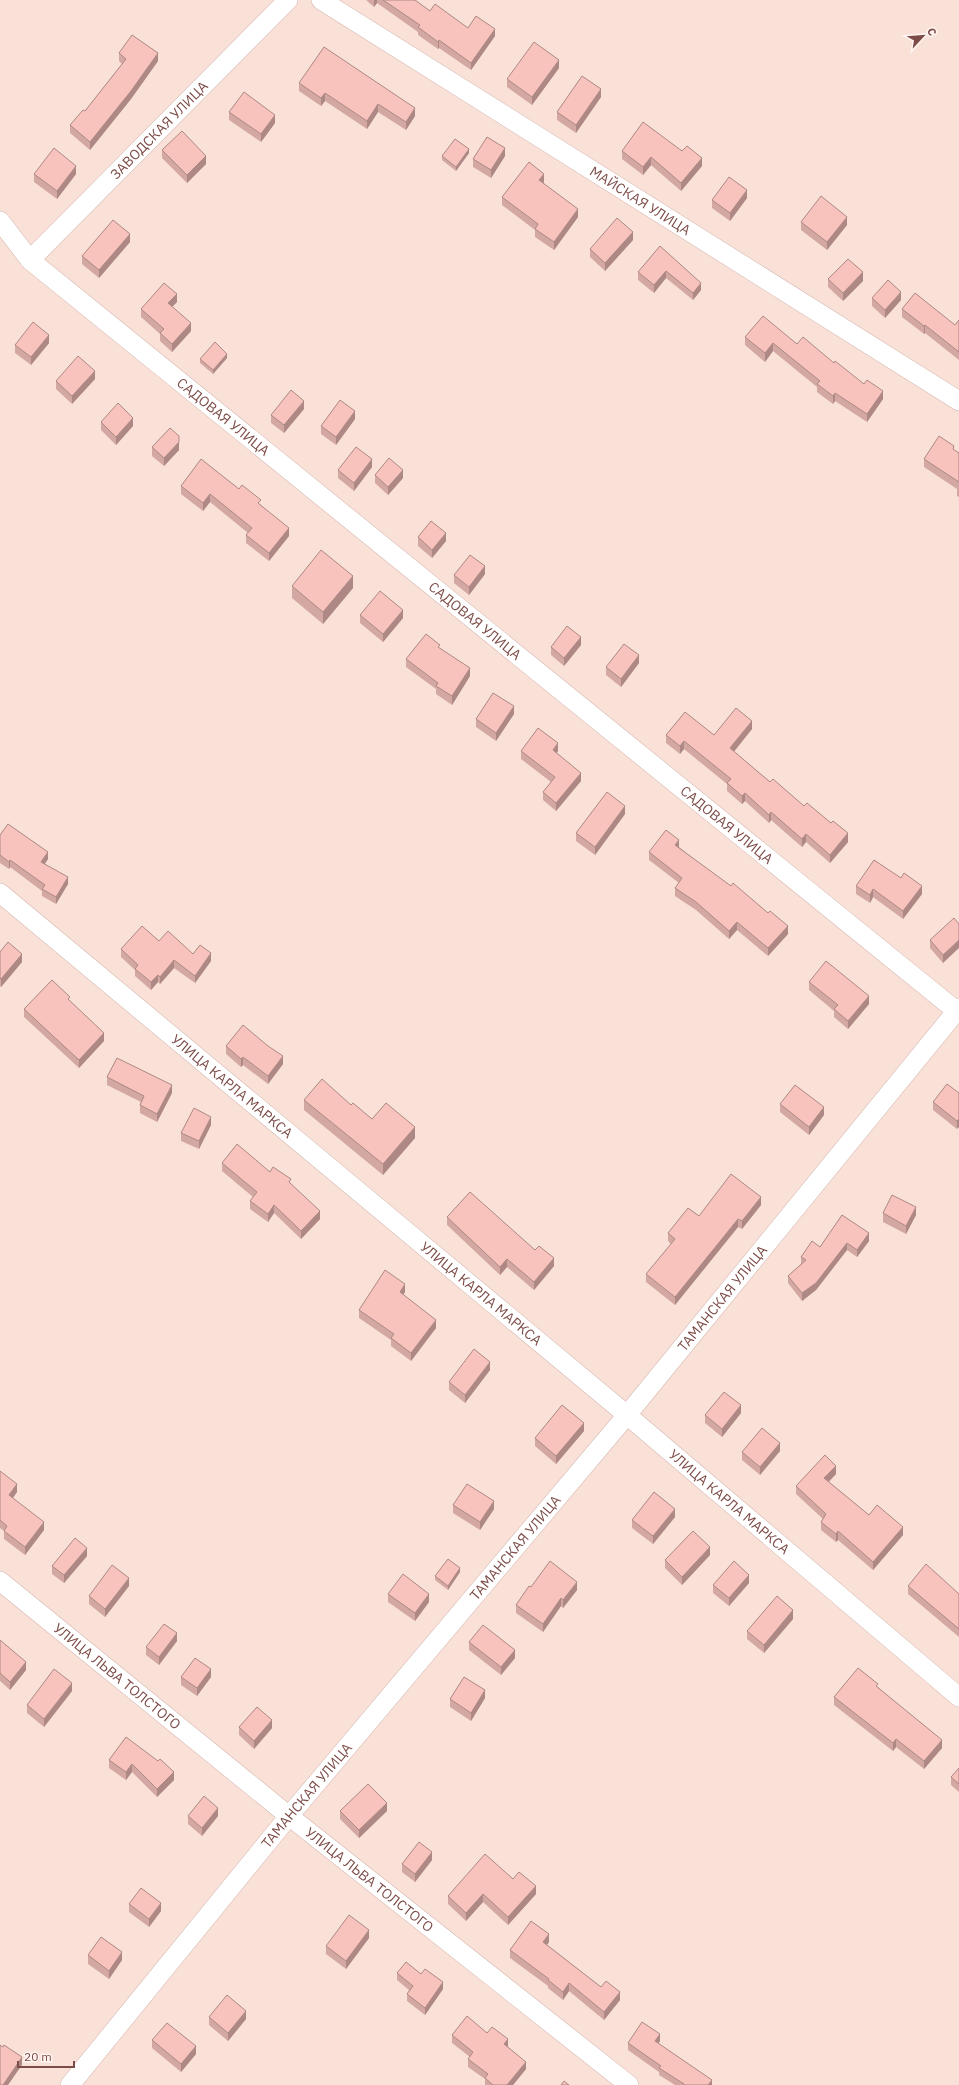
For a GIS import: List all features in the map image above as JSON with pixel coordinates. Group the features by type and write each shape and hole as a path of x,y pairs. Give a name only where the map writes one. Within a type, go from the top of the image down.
{"street":[{"name":"ЗАВОДСКАЯ УЛИЦА","path":"30,260 288,0"},
{"name":"МАЙСКАЯ УЛИЦА","path":"322,0 959,401"},
{"name":"САДОВАЯ УЛИЦА","path":"0,221 30,260 958,1011"},
{"name":"УЛИЦА КАРЛА МАРКСА","path":"0,893 627,1415 959,1697"},
{"name":"ТАМАНСКАЯ УЛИЦА","path":"70,2085 289,1816 627,1415 958,1011"},
{"name":"УЛИЦА ЛЬВА ТОЛСТОГО","path":"0,1581 289,1816 629,2085"}],"shaded area":[{"path":"0,0 959,0 959,2085 0,2085"}],"building":[{"path":"383,0 415,0 430,11 435,4 468,28 476,16 495,29 471,63 439,40 438,42 418,27 420,25"},
{"path":"132,35 158,53 131,91 90,142 70,125 83,110 85,111 126,59 119,53"},
{"path":"534,42 559,60 532,97 507,79"},
{"path":"324,47 415,108 406,122 378,104 367,121 325,93 321,98 299,83"},
{"path":"582,76 601,89 576,125 557,112"},
{"path":"244,92 275,115 261,134 229,112"},
{"path":"643,122 682,151 687,146 702,158 681,183 651,157 643,167 622,151"},
{"path":"182,131 206,156 187,175 162,150"},
{"path":"487,137 505,148 491,170 473,159"},
{"path":"455,139 469,149 456,167 442,156"},
{"path":"54,148 76,166 57,191 34,174"},
{"path":"529,162 544,174 539,180 578,209 554,242 535,229 538,224 502,197"},
{"path":"729,177 747,190 730,213 712,200"},
{"path":"821,196 847,217 827,242 801,222"},
{"path":"617,218 633,232 605,263 590,249"},
{"path":"113,220 130,234 99,270 82,256"},
{"path":"660,246 701,283 693,293 666,271 654,285 638,272"},
{"path":"848,259 863,272 843,293 828,279"},
{"path":"888,280 901,292 885,310 872,298"},
{"path":"164,283 177,294 168,303 191,323 172,344 160,333 164,329 141,309"},
{"path":"915,293 955,325 959,320 959,352 902,309"},
{"path":"763,316 797,344 803,337 834,363 835,361 864,384 867,380 883,391 867,414 835,393 833,396 817,384 820,381 773,343 765,353 745,337"},
{"path":"33,322 49,335 31,357 15,345"},
{"path":"215,342 227,354 213,370 200,359"},
{"path":"78,356 95,371 72,396 56,381"},
{"path":"291,390 304,401 284,425 271,415"},
{"path":"340,400 355,411 336,437 321,426"},
{"path":"118,403 133,418 116,437 101,422"},
{"path":"170,428 179,436 179,442 164,458 152,447"},
{"path":"939,436 954,446 953,449 959,453 959,482 924,459"},
{"path":"356,447 372,459 354,483 338,470"},
{"path":"389,458 403,470 388,487 375,475"},
{"path":"201,459 239,489 242,485 261,500 258,503 289,528 269,553 246,535 252,528 210,494 203,503 181,486"},
{"path":"431,521 446,533 432,550 418,537"},
{"path":"321,550 353,576 323,612 292,586"},
{"path":"470,555 485,566 469,587 454,575"},
{"path":"380,591 403,610 383,634 360,615"},
{"path":"567,626 581,637 564,658 551,647"},
{"path":"426,634 440,645 438,647 470,668 452,696 436,686 438,683 406,659"},
{"path":"624,644 639,655 621,679 606,667"},
{"path":"493,693 514,706 496,733 476,719"},
{"path":"736,708 752,721 730,748 770,782 773,779 804,806 807,803 831,823 833,821 848,833 830,855 806,834 802,839 771,812 769,815 745,793 742,796 727,783 731,779 684,741 680,746 666,735 685,712 714,735"},
{"path":"538,728 558,743 553,750 581,773 556,803 543,792 555,777 521,751"},
{"path":"607,792 625,806 595,847 576,833"},
{"path":"8,824 48,852 41,862 68,877 56,897 42,889 45,885 10,860 9,862 0,855 0,835"},
{"path":"666,830 679,840 675,845 731,886 733,883 768,913 770,911 788,926 768,948 737,922 729,931 696,902 675,888 682,878 649,852"},
{"path":"874,860 901,878 904,873 922,886 903,911 873,889 870,895 856,886"},
{"path":"954,918 959,924 959,940 943,955 930,940"},
{"path":"142,926 159,941 168,931 193,954 200,945 211,953 195,976 174,960 160,977 158,975 151,982 135,969 138,965 121,949"},
{"path":"8,942 22,954 1,979 0,952"},
{"path":"826,961 869,996 848,1021 834,1009 838,1005 809,982"},
{"path":"52,980 70,997 68,999 104,1033 79,1060 24,1009"},
{"path":"243,1025 268,1046 283,1056 268,1076 243,1057 241,1059 226,1046"},
{"path":"117,1058 172,1085 157,1114 140,1105 144,1096 107,1077"},
{"path":"322,1079 351,1105 353,1103 372,1119 386,1103 415,1127 383,1164 304,1100"},
{"path":"947,1084 959,1093 959,1119 957,1121 933,1102"},
{"path":"795,1085 824,1107 809,1127 780,1104"},
{"path":"194,1108 211,1117 199,1141 181,1133"},
{"path":"237,1144 270,1172 273,1167 291,1179 289,1182 320,1211 301,1231 274,1205 268,1214 250,1201 257,1192 222,1163"},
{"path":"731,1174 761,1197 742,1221 738,1219 675,1297 646,1274 675,1239 668,1233 688,1208 699,1216"},
{"path":"470,1192 535,1250 539,1246 554,1258 534,1282 507,1259 500,1267 447,1217"},
{"path":"892,1195 916,1207 906,1226 883,1213"},
{"path":"842,1215 869,1233 857,1250 847,1243 816,1283 802,1293 788,1276 806,1260 801,1257 812,1241 820,1247"},
{"path":"385,1270 405,1284 400,1292 436,1320 411,1353 391,1338 394,1334 359,1310"},
{"path":"474,1349 490,1362 465,1395 449,1382"},
{"path":"724,1392 741,1405 722,1429 705,1415"},
{"path":"562,1405 584,1423 556,1456 535,1438"},
{"path":"762,1428 780,1443 760,1467 742,1452"},
{"path":"825,1455 836,1466 824,1478 869,1515 877,1505 903,1527 873,1562 838,1531 836,1534 821,1522 826,1514 796,1486"},
{"path":"0,1471 17,1484 9,1495 44,1522 25,1547 4,1531 7,1526 0,1520"},
{"path":"467,1484 494,1501 480,1522 453,1505"},
{"path":"654,1492 675,1509 653,1536 632,1520"},
{"path":"693,1531 710,1547 682,1577 665,1560"},
{"path":"75,1538 87,1548 64,1575 52,1566"},
{"path":"448,1559 460,1568 448,1586 435,1576"},
{"path":"550,1561 577,1582 563,1600 561,1598 543,1624 516,1605 529,1586 531,1587"},
{"path":"734,1561 749,1575 729,1598 713,1585"},
{"path":"926,1564 959,1594 959,1629 908,1586"},
{"path":"112,1565 129,1578 105,1609 89,1596"},
{"path":"403,1574 429,1594 415,1613 388,1594"},
{"path":"777,1596 793,1610 764,1645 747,1631"},
{"path":"164,1624 177,1633 159,1657 146,1647"},
{"path":"483,1625 515,1650 501,1667 469,1642"},
{"path":"0,1640 26,1662 10,1682 0,1673"},
{"path":"195,1658 211,1669 197,1688 181,1677"},
{"path":"858,1668 878,1684 876,1686 942,1740 924,1761 896,1739 893,1743 834,1697"},
{"path":"54,1669 72,1683 44,1719 27,1705"},
{"path":"464,1677 485,1690 471,1713 450,1699"},
{"path":"257,1707 272,1720 254,1741 239,1727"},
{"path":"126,1737 158,1761 160,1759 174,1772 157,1789 132,1764 126,1772 109,1760"},
{"path":"959,1768 959,1784 951,1777"},
{"path":"368,1784 387,1803 359,1830 340,1811"},
{"path":"204,1796 218,1808 202,1828 188,1816"},
{"path":"419,1842 432,1852 415,1874 402,1864"},
{"path":"485,1854 513,1879 519,1872 536,1886 508,1917 483,1894 466,1913 448,1896"},
{"path":"141,1888 161,1903 149,1919 129,1904"},
{"path":"349,1915 369,1930 346,1961 326,1946"},
{"path":"531,1921 549,1934 543,1942 601,1987 606,1981 620,1992 604,2012 569,1983 563,1992 548,1980 549,1979 510,1950"},
{"path":"101,1937 122,1952 109,1971 88,1955"},
{"path":"406,1962 421,1974 425,1969 443,1982 425,2008 407,1994 413,1986 397,1973"},
{"path":"227,1995 246,2011 228,2033 209,2017"},
{"path":"467,2016 487,2033 492,2027 508,2039 504,2044 526,2062 507,2085 493,2085 485,2078 488,2074 468,2059 473,2052 452,2035"},
{"path":"642,2022 660,2034 655,2041 712,2080 708,2085 684,2085 659,2068 661,2066 628,2043"},
{"path":"167,2023 196,2046 181,2064 152,2040"},
{"path":"0,2045 3,2047 4,2045 22,2057 3,2085 0,2085"},
{"path":"564,2081 569,2085 561,2085"}]}
